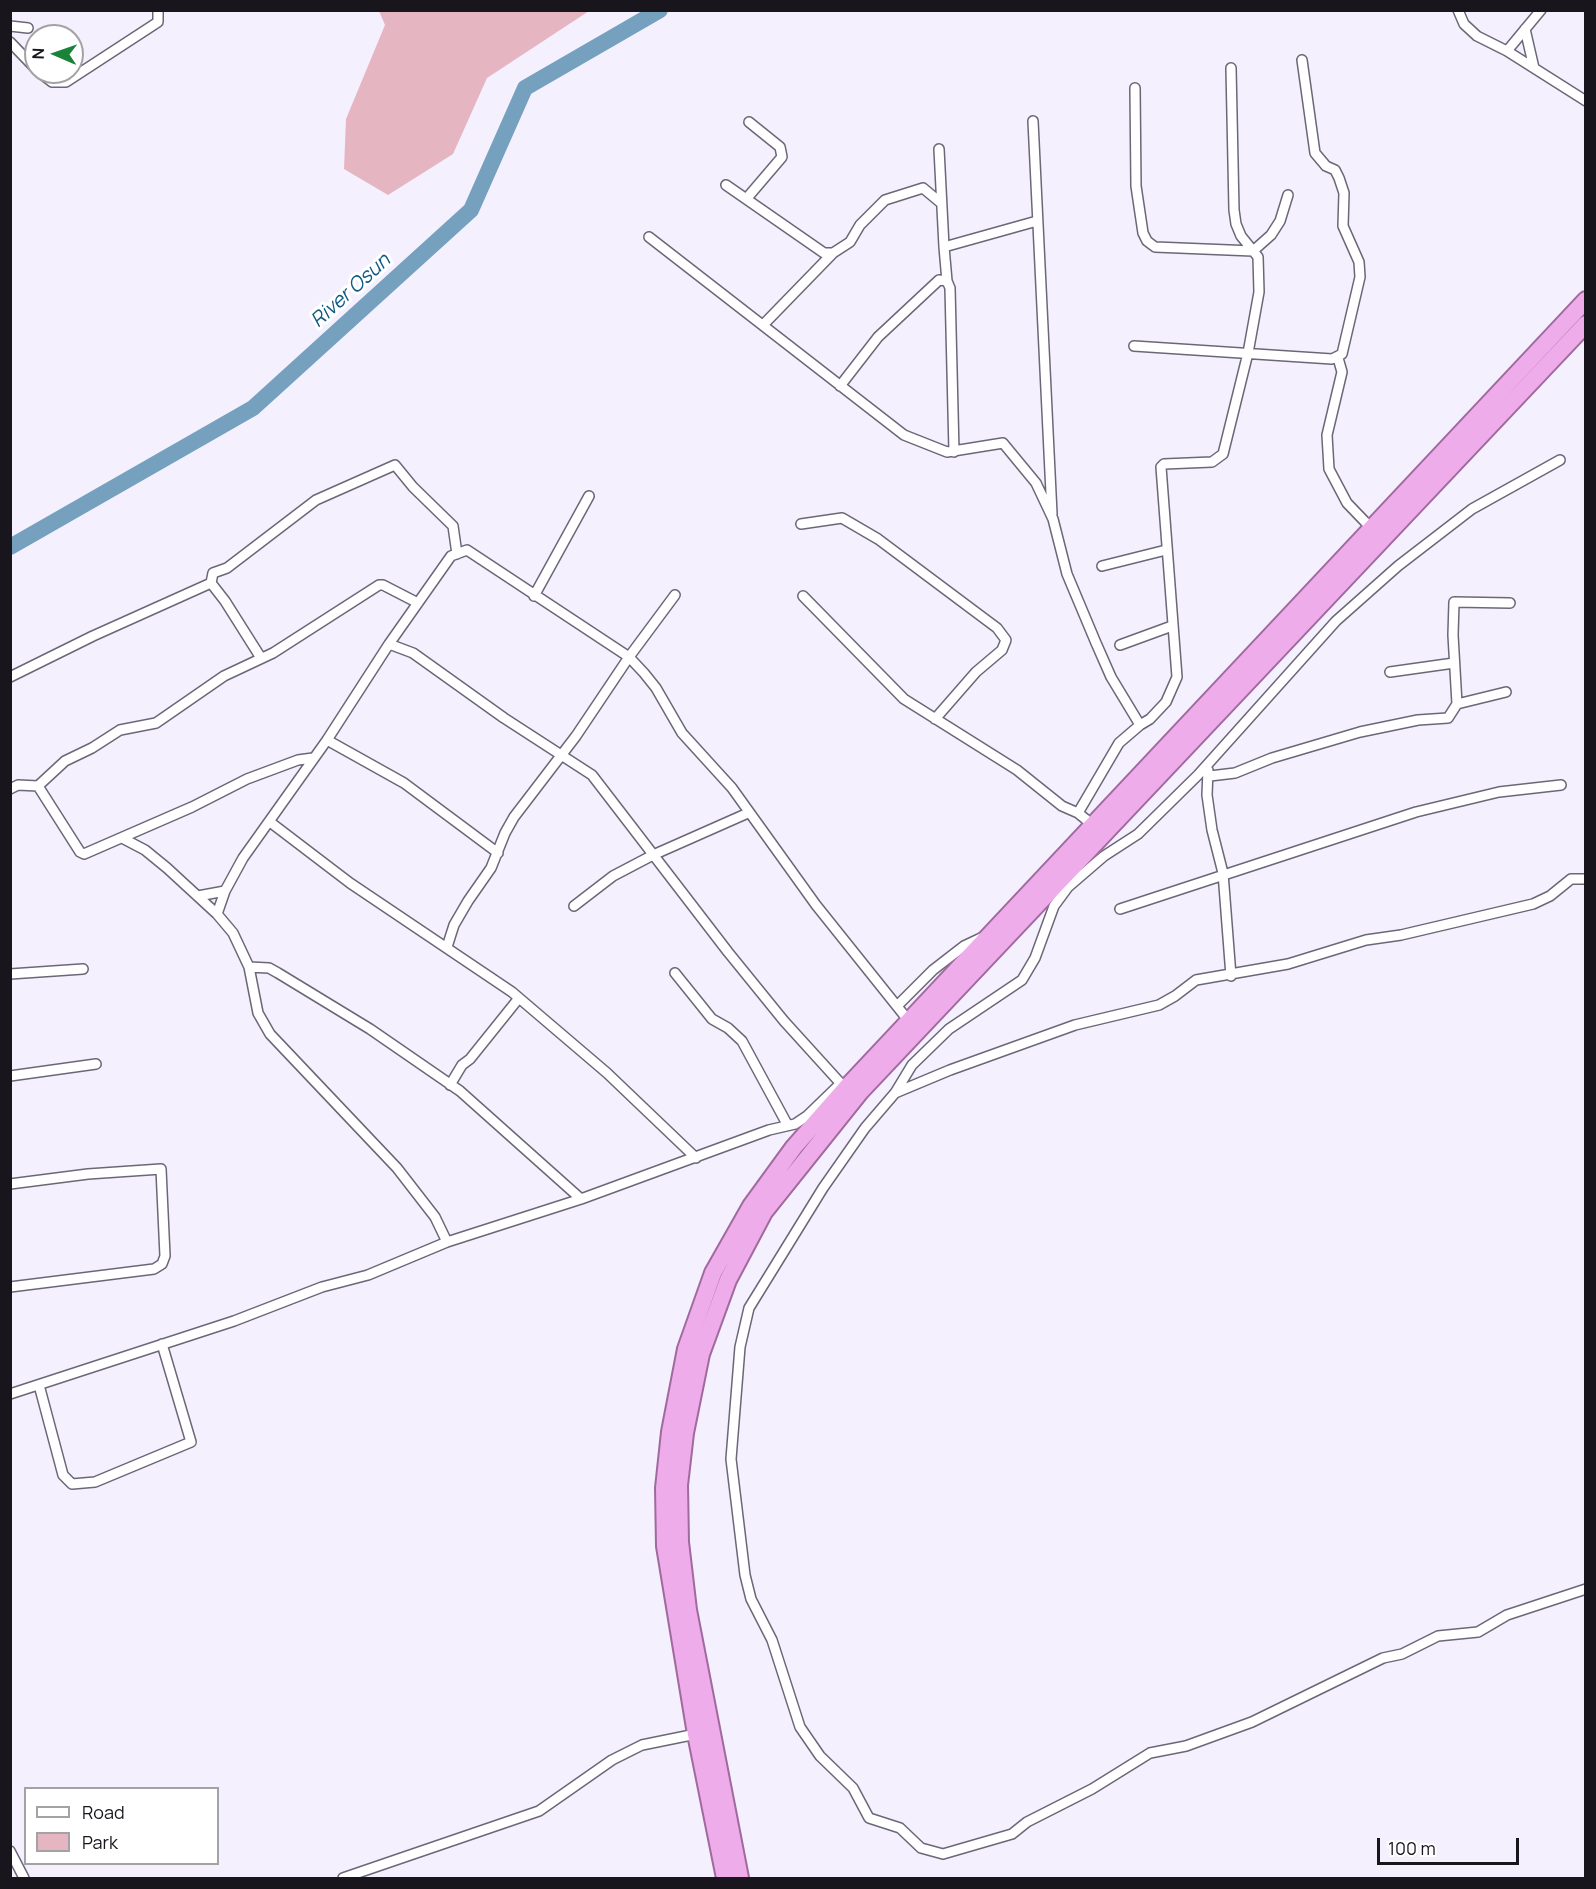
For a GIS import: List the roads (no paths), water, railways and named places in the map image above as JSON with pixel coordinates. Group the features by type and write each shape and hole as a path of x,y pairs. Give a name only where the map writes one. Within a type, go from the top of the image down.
{"highway":[{"path":"740,1878 688,1610 680,1542 680,1485 685,1433 701,1354 728,1280 764,1212 860,1092 1372,529 1586,300"},
{"path":"725,1878 696,1734 665,1546 664,1488 670,1432 686,1349 713,1273 751,1206 843,1086 989,935 1099,830 1586,324"}],"street":[{"path":"84,70 158,22 158,10"},
{"path":"1458,10 1464,24 1477,36 1507,51 1586,101"},
{"path":"1507,51 1541,10"},
{"path":"1525,29 1534,68"},
{"path":"10,42 24,57"},
{"path":"1302,60 1315,153 1326,166 1335,170 1339,178 1344,193 1342,226 1359,262 1357,290 1344,348 1338,358 1342,372 1327,435 1329,470 1347,502 1372,529"},
{"path":"1078,813 1119,743 1159,711 1173,689 1177,677 1161,467 1164,464 1212,462 1223,454 1248,353 1259,292 1260,264 1236,224 1231,68"},
{"path":"1135,88 1136,186 1143,233 1147,241 1155,247 1253,251 1272,235 1280,220 1288,195"},
{"path":"1033,121 1053,519 1058,547 1067,574 1096,643 1111,676 1140,725"},
{"path":"747,198 782,157 780,147 748,122"},
{"path":"939,149 946,281 950,288 954,452"},
{"path":"726,185 824,253 832,253"},
{"path":"763,325 832,253 850,242 860,225 885,200 923,188 941,203"},
{"path":"944,247 1037,221"},
{"path":"650,237 904,435 940,451 954,452 1003,443 1036,483 1053,519"},
{"path":"840,386 878,337 939,280 946,281"},
{"path":"1134,346 1338,358"},
{"path":"1560,460 1472,509 1376,585 1336,621 1207,764 1138,834 1120,845 1068,887 1046,922 1035,958 1022,980 950,1029 912,1065 895,1093 866,1128 823,1188 749,1308 740,1347 732,1432 737,1518 751,1599 772,1640 800,1727 820,1756 853,1788 870,1818 900,1828 921,1848 943,1854 1012,1834 1027,1822 1059,1807 1150,1753 1186,1746 1252,1722 1383,1658 1402,1654 1438,1636 1478,1632 1507,1615 1586,1589"},
{"path":"261,658 211,583 213,573 227,568 316,500 395,465 413,487 453,526 457,554"},
{"path":"1036,483 1051,480"},
{"path":"534,596 589,496"},
{"path":"801,524 842,518 878,539 997,628 1006,640 1002,650 976,672 935,719"},
{"path":"217,914 225,891 243,858 327,741 389,644 451,556 467,550 629,657 657,688 682,733 732,788 816,905 908,1020"},
{"path":"1102,566 1166,550"},
{"path":"10,677 93,636 211,583"},
{"path":"10,789 18,785 38,786 65,761 92,748 120,730 156,723 224,676 322,624 342,607 379,585 418,603"},
{"path":"447,946 454,925 498,853 505,832 514,817 576,736 629,657 675,595"},
{"path":"803,596 904,699 1017,770 1062,806 1078,813 1120,845"},
{"path":"1210,776 1236,773 1272,758 1360,732 1418,720 1448,718 1457,704 1454,602 1509,603"},
{"path":"1120,645 1172,626"},
{"path":"10,1394 234,1321 322,1287 368,1275 447,1242 581,1199 802,1120 843,1086 784,1021 592,775 413,653 389,644"},
{"path":"1390,672 1454,663"},
{"path":"1457,704 1506,692"},
{"path":"327,741 404,783 498,853"},
{"path":"38,786 80,852 88,853 247,779 298,760 313,758"},
{"path":"1207,764 1210,776 1207,795 1212,830 1223,873 1231,976"},
{"path":"1120,909 1223,873 1349,836 1416,812 1498,792 1561,784"},
{"path":"574,906 613,876 653,855 748,813"},
{"path":"270,822 350,883 447,946 519,998 607,1073 696,1158"},
{"path":"124,838 145,850 217,914 232,933 249,967 258,1013 270,1034 397,1168 435,1217 447,1242"},
{"path":"895,1093 950,1070 1075,1025 1159,1005 1196,980 1231,976 1288,964 1366,940 1401,936 1533,904 1550,896 1571,879 1586,879"},
{"path":"198,896 225,891"},
{"path":"897,1006 933,970 964,946 989,935"},
{"path":"249,967 268,968 278,973 370,1029 450,1085 581,1199"},
{"path":"10,974 83,969"},
{"path":"675,973 712,1019 728,1028 742,1041 788,1124"},
{"path":"450,1085 462,1065 470,1059 519,998"},
{"path":"10,1076 96,1064"},
{"path":"10,1185 88,1174 161,1168 165,1256 162,1264 154,1269 10,1287"},
{"path":"39,1385 63,1474 72,1484 95,1482 191,1442 162,1344"},
{"path":"343,1878 539,1811 612,1760 642,1745 696,1734"},
{"path":"10,1851 24,1878"}],"waterway":[{"name":"River Osun","path":"10,547 253,408 471,210 525,88 660,10"}]}
